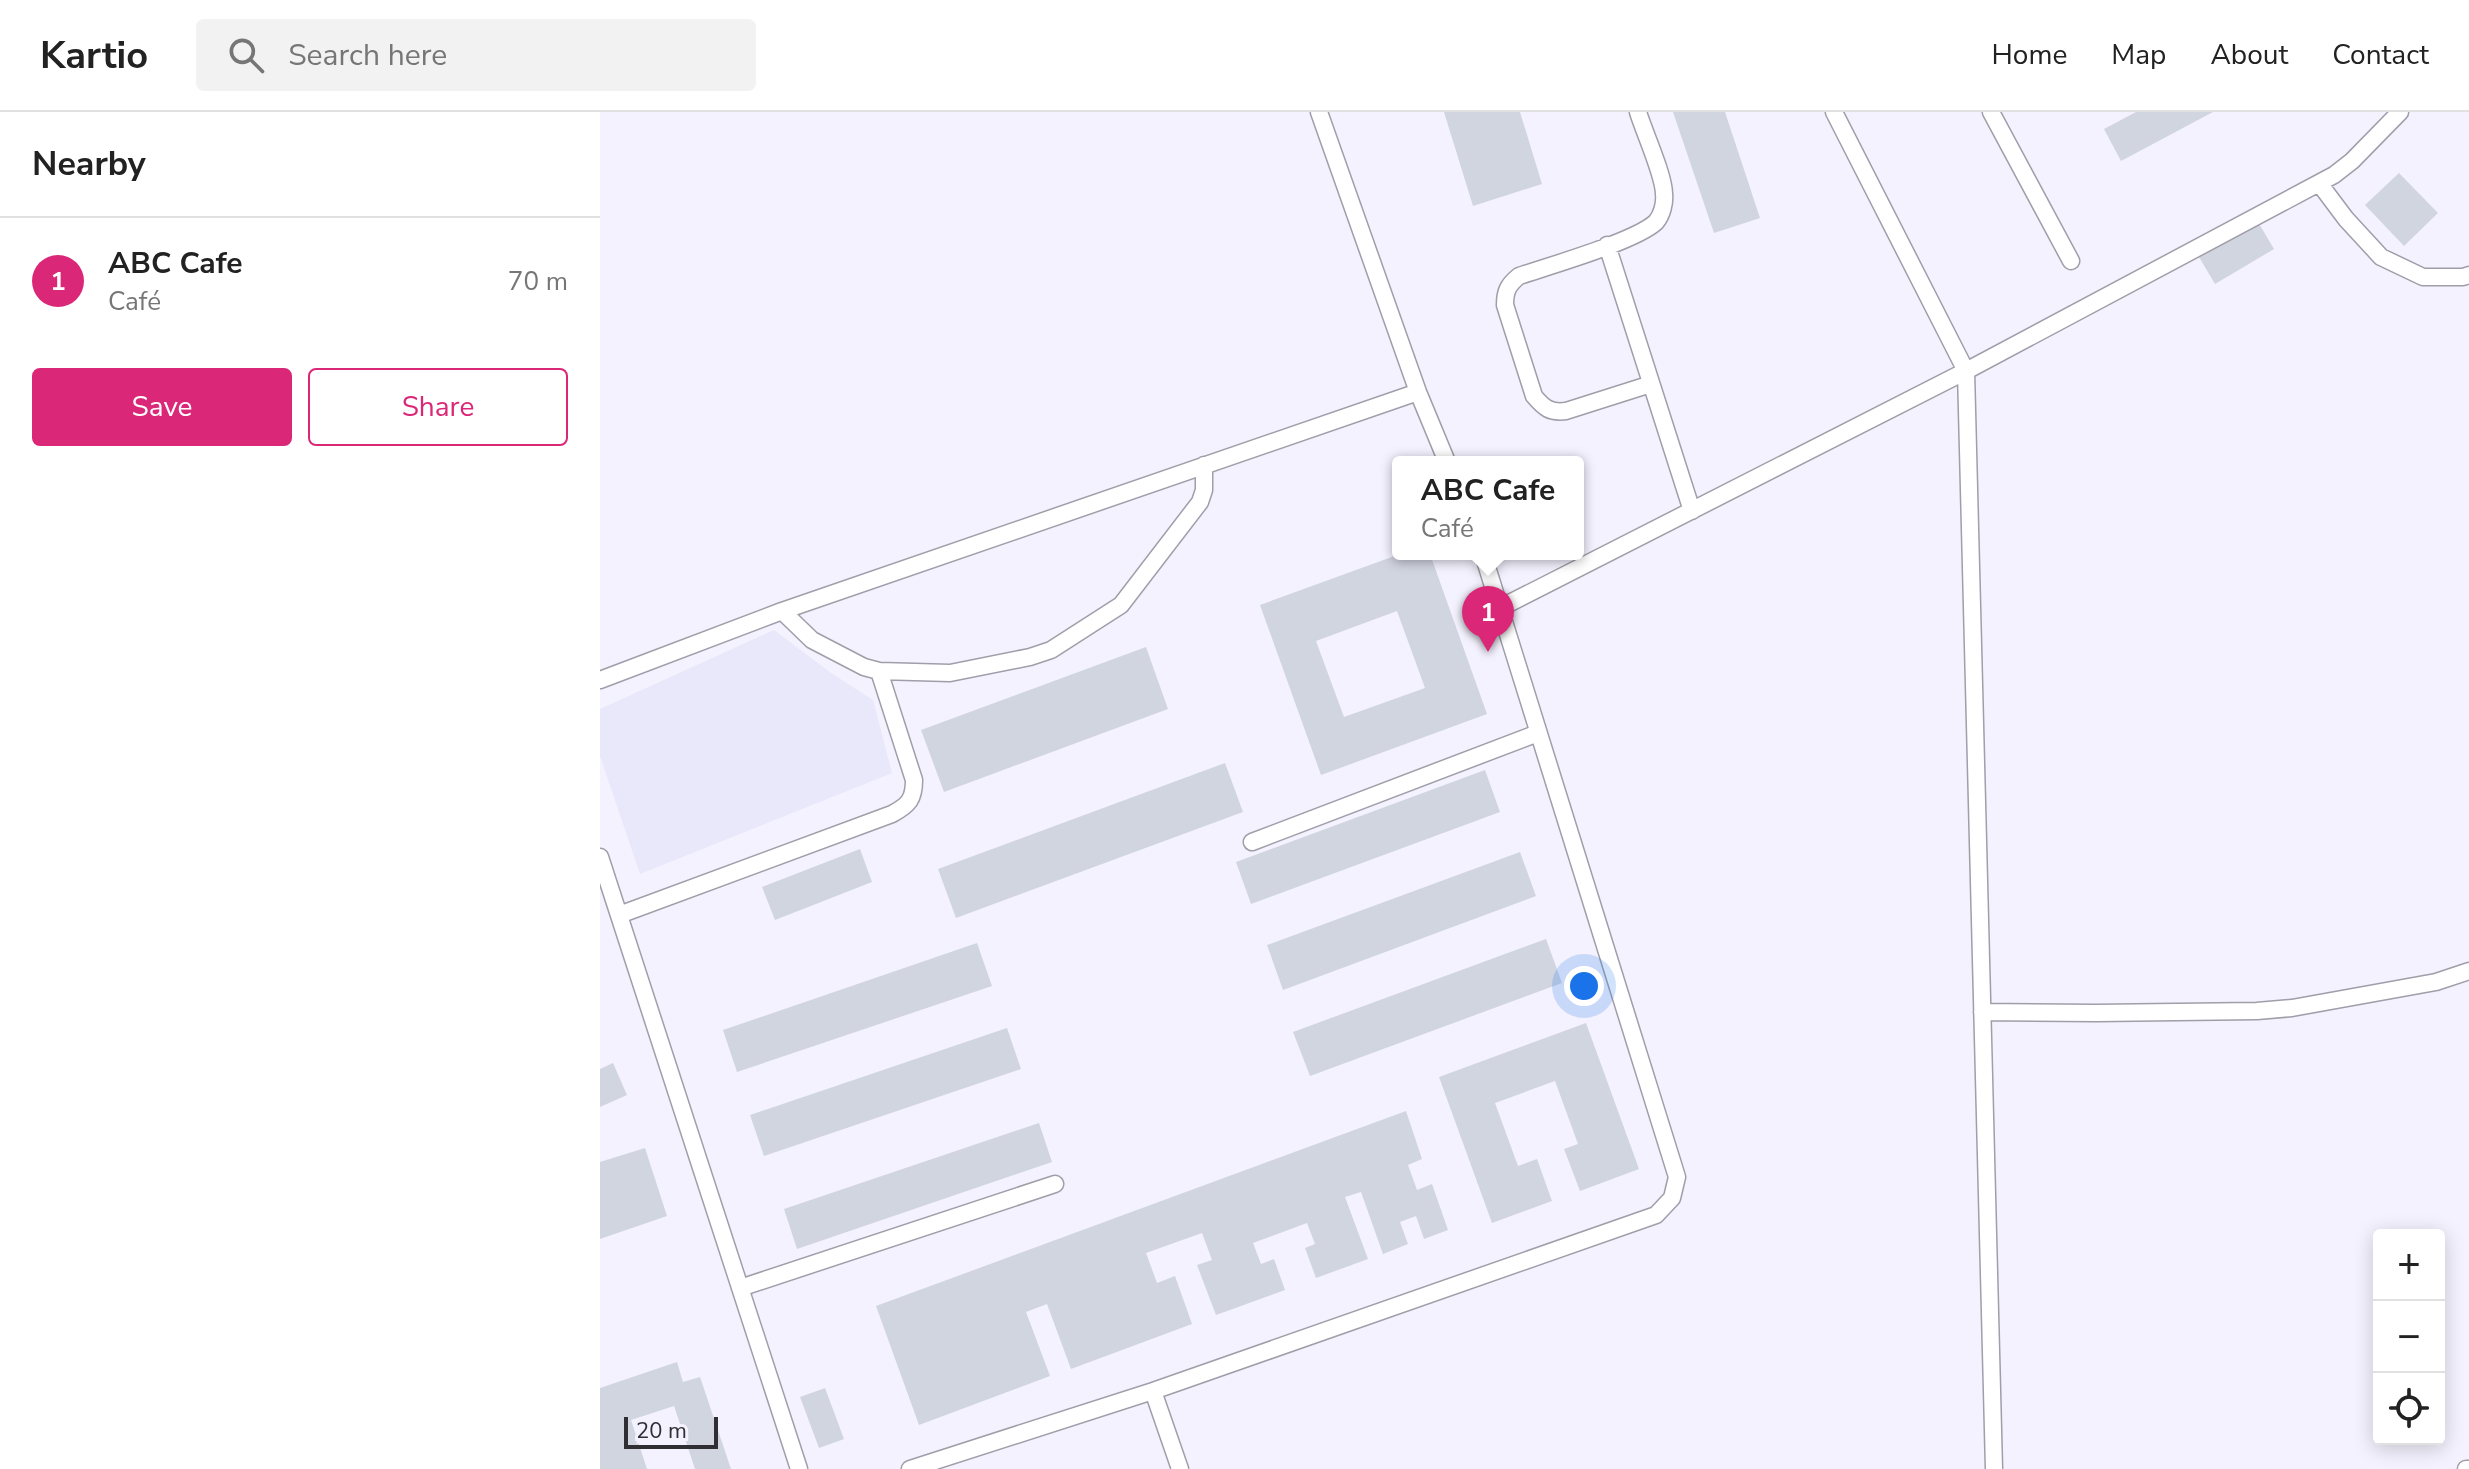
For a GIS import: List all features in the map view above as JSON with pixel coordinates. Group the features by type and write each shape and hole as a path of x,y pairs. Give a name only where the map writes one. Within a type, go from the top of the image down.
{"lane":[{"path":"1319,112 1418,392 1445,456"},
{"path":"1638,112 1665,191 1658,220 1644,230 1607,245 1519,276 1508,285 1505,305 1534,396 1553,413 1651,384"},
{"path":"1834,112 1966,371 1994,1469"},
{"path":"1991,112 2071,261"},
{"path":"1500,608 1966,371 2334,175 2400,112"},
{"path":"2319,183 2346,219 2381,257 2423,277 2469,275"},
{"path":"1607,245 1692,511"},
{"path":"600,680 782,611 1418,392"},
{"path":"782,611 812,640 864,667 879,671 950,673 1051,650 1121,605 1200,502 1204,490 1204,465"},
{"path":"910,1469 1153,1391 1656,1215 1672,1198 1677,1177 1485,560"},
{"path":"619,915 906,807 914,796 914,780 879,671"},
{"path":"1252,842 1538,733"},
{"path":"600,857 799,1469"},
{"path":"1982,1012 2269,1010 2436,982 2469,971"},
{"path":"740,1288 1055,1184"},
{"path":"1153,1391 1180,1469"}],"shaded area":[{"path":"774,630 873,700 892,773 640,874 600,756 600,709"}],"building":[{"path":"1444,112 1520,112 1542,184 1473,206"},
{"path":"1673,112 1725,112 1760,218 1714,233"},
{"path":"2136,112 2213,112 2121,161 2104,129"},
{"path":"2399,173 2438,213 2404,246 2365,205"},
{"path":"2258,222 2274,249 2215,284 2199,257"},
{"path":"1392,557 1392,560 1432,560 1487,714 1321,775 1260,605","holes":["1397,611 1425,688 1344,717 1316,641"]},
{"path":"1146,647 1168,709 944,792 921,730"},
{"path":"1225,763 1243,812 956,918 938,869"},
{"path":"1485,770 1500,812 1251,904 1236,862"},
{"path":"860,849 872,882 775,920 762,887"},
{"path":"1520,852 1536,896 1283,990 1267,945"},
{"path":"1546,939 1562,983 1310,1076 1293,1032"},
{"path":"977,943 992,986 737,1072 723,1030"},
{"path":"1586,1023 1639,1169 1580,1191 1564,1149 1578,1144 1555,1081 1495,1103 1518,1166 1537,1159 1552,1201 1492,1223 1439,1077"},
{"path":"1007,1028 1021,1069 764,1156 750,1115"},
{"path":"613,1063 627,1095 600,1107 600,1069"},
{"path":"1406,1111 1422,1159 1408,1165 1417,1190 1432,1184 1448,1230 1424,1239 1416,1216 1400,1222 1408,1244 1383,1254 1361,1192 1345,1197 1368,1259 1316,1278 1305,1248 1315,1244 1307,1223 1253,1243 1261,1264 1274,1259 1285,1290 1216,1315 1197,1265 1212,1260 1202,1233 1146,1253 1157,1283 1175,1276 1192,1324 1071,1369 1047,1304 1026,1312 1050,1376 919,1425 876,1306"},
{"path":"1039,1123 1052,1162 797,1249 784,1209"},
{"path":"645,1148 667,1216 600,1239 600,1162"},
{"path":"677,1362 683,1382 700,1377 731,1469 695,1469 674,1406 631,1420 647,1469 600,1469 600,1388"},
{"path":"825,1388 844,1439 819,1448 800,1397"}],"place":[{"name":"ABC Cafe","path":"1488,652"}]}
